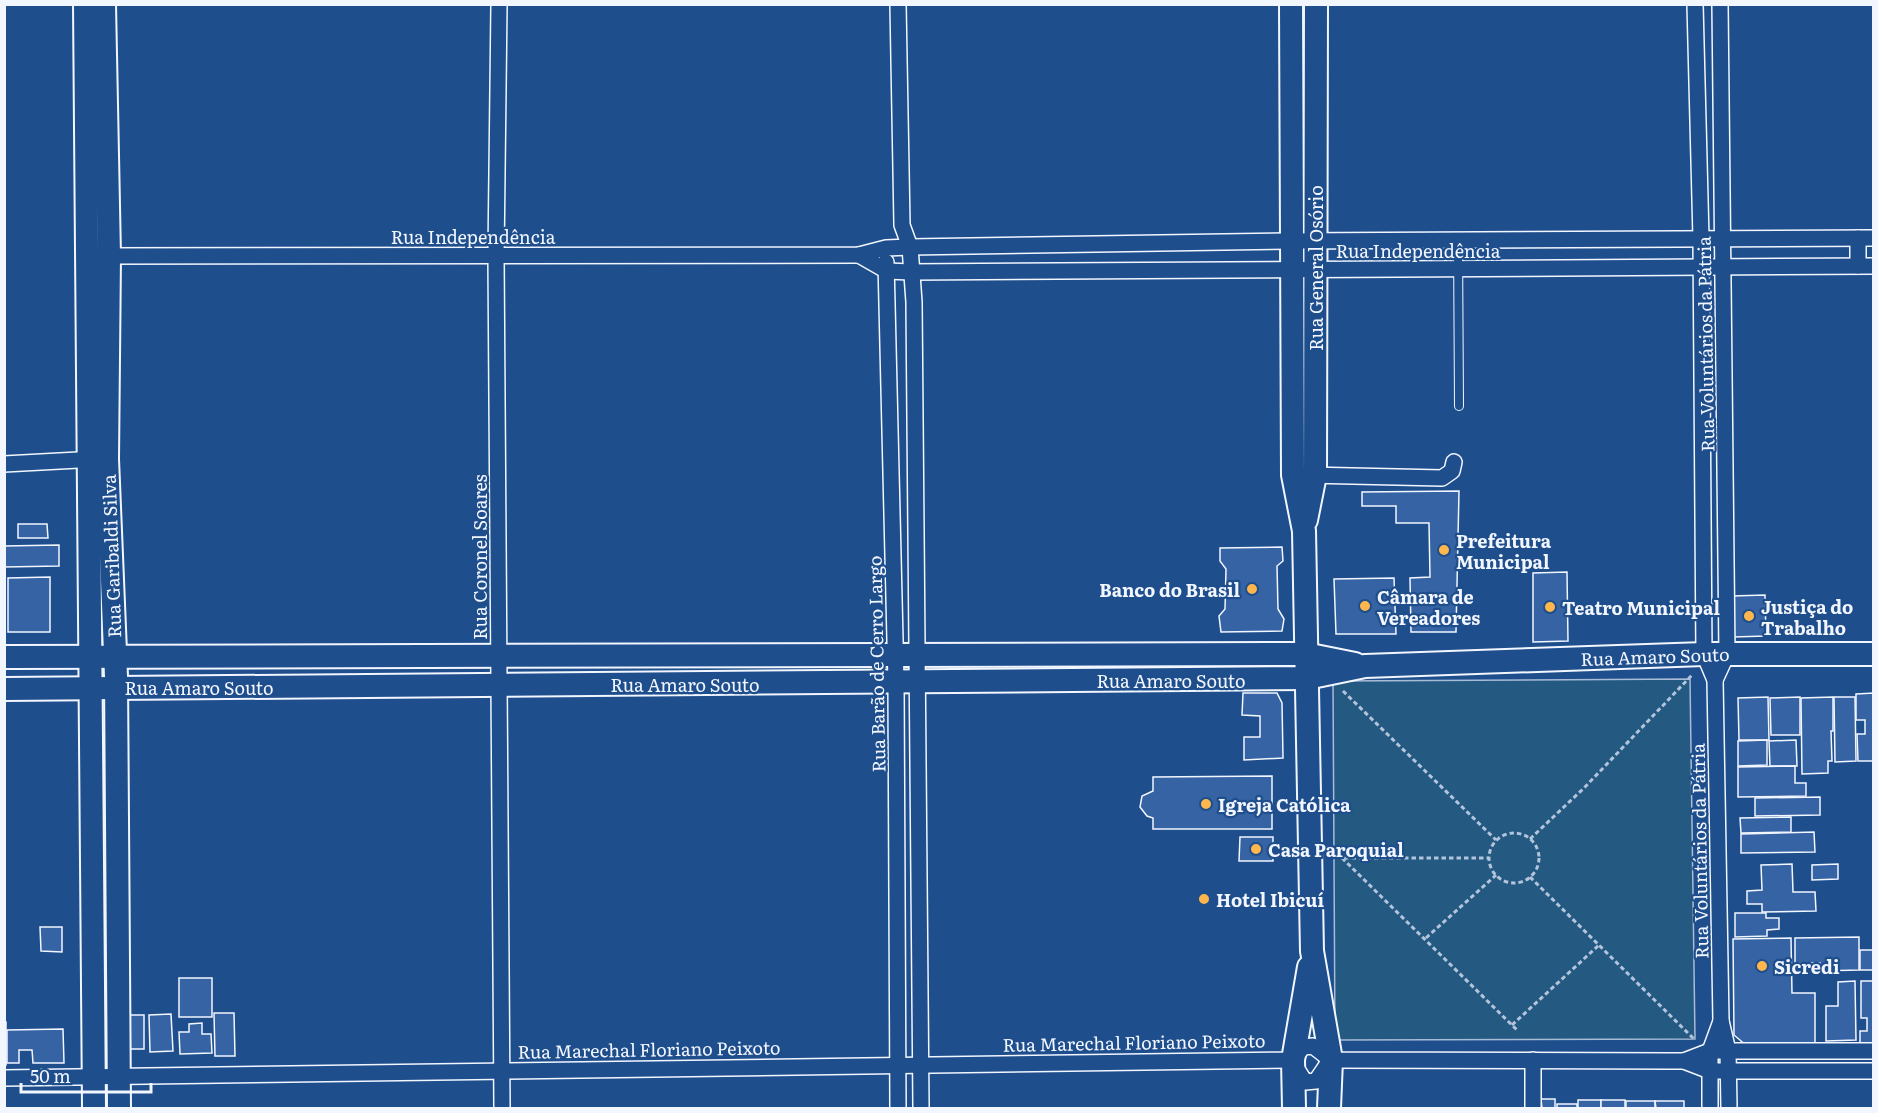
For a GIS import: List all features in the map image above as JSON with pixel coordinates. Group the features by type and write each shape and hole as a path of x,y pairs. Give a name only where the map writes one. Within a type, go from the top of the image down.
{"street":[{"name":"Rua Garibaldi Silva","path":"85,4 95,41 98,256 98,459 90,657 94,1108"},
{"name":"Rua Garibaldi Silva","path":"95,41 104,4"},
{"name":"Rua Coronel Soares","path":"499,4 496,256 502,1108"},
{"name":"Rua Barão de Cerro Largo","path":"898,4 902,225 910,247 914,341 915,528 906,655 907,682 897,929 898,1108"},
{"name":"Rua General Osório","path":"1291,4 1291,241 1304,475"},
{"name":"Rua General Osório","path":"1316,4 1316,270 1304,475 1305,654 1311,951 1331,1060 1329,1108"},
{"name":"Rua Voluntários da Pátria","path":"1695,4 1701,239 1704,654 1716,680"},
{"name":"Rua Voluntários da Pátria","path":"1720,4 1727,654 1716,680 1721,1021 1728,1051 1729,1108"},
{"path":"886,248 902,225"},
{"name":"Rua Independência","path":"98,256 859,255 886,248 910,247 1291,241 1866,238"},
{"path":"1866,238 1866,266"},
{"path":"1156,243 1157,271"},
{"name":"Rua Barão de Cerro Largo","path":"886,248 893,528 906,655 920,928 921,1108"},
{"name":"Rua Independência","path":"859,255 887,271 911,272 1866,266"},
{"path":"890,341 914,341"},
{"name":"Rua Garibaldi Silva","path":"98,459 115,657 119,1108"},
{"path":"4,464 98,459"},
{"path":"1304,475 1442,477 1452,471 1454,462"},
{"path":"1703,512 1726,511"},
{"path":"893,528 915,528"},
{"name":"Rua Amaro Souto","path":"4,657 1305,654 1365,666"},
{"name":"Rua Amaro Souto","path":"4,689 1307,678 1365,666 1704,654 1874,654"},
{"path":"897,929 920,928"},
{"name":"Rua General Osório","path":"1294,1108 1293,1060 1311,951"},
{"name":"Rua Voluntários da Pátria","path":"1710,1108 1710,1052 1721,1021"},
{"name":"Rua Marechal Floriano Peixoto","path":"4,1078 1293,1060 1303,1047 1313,1046 1331,1060 1684,1061 1710,1052 1728,1051 1874,1051"},
{"path":"1293,1060 1297,1072 1305,1082 1316,1081 1331,1060"},
{"path":"1533,1060 1533,1108"},
{"name":"Rua Marechal Floriano Peixoto","path":"1684,1061 1710,1071 1874,1071"}],"lane":[{"path":"1458,240 1459,406"}],"path":[{"path":"1530,840 1690,679 1704,654"},
{"path":"1342,690 1496,840"},
{"path":"1517,833 1530,840 1535,846 1538,862 1530,877 1516,883 1502,880 1496,875 1489,858 1496,840 1517,833"},
{"path":"1489,858 1342,858 1426,938 1517,1030"},
{"path":"1426,938 1496,875"},
{"path":"1530,877 1710,1052"},
{"path":"1512,1025 1599,945"}],"shaded area":[{"path":"1690,679 1695,1039 1335,1040 1333,681"}],"building":[{"name":"Prefeitura Municipal","path":"1459,491 1456,632 1411,632 1410,578 1430,577 1429,523 1396,523 1396,506 1362,506 1362,492"},
{"path":"18,524 47,524 48,538 18,538"},
{"path":"59,545 59,566 4,567 4,546"},
{"name":"Banco do Brasil","path":"1282,547 1283,561 1277,566 1278,609 1284,619 1282,631 1221,632 1219,616 1225,609 1226,569 1220,561 1220,548"},
{"name":"Teatro Municipal","path":"1567,572 1568,641 1533,642 1533,573"},
{"path":"50,577 50,632 8,632 8,578"},
{"name":"Câmara de Vereadores","path":"1394,578 1396,634 1336,634 1334,579"},
{"name":"Justiça do Trabalho","path":"1765,595 1766,636 1733,637 1732,596"},
{"path":"1243,693 1277,693 1282,703 1283,758 1244,760 1244,737 1260,737 1260,716 1242,715"},
{"path":"1874,693 1874,761 1858,761 1857,734 1865,734 1865,720 1856,720 1856,694"},
{"path":"1768,697 1769,740 1739,740 1738,698"},
{"path":"1800,697 1800,735 1771,735 1770,698"},
{"path":"1833,697 1832,761 1828,761 1828,773 1802,774 1801,698"},
{"path":"1834,697 1855,697 1856,761 1835,762"},
{"path":"1767,740 1767,765 1738,766 1738,741"},
{"path":"1796,740 1797,766 1770,766 1769,741"},
{"path":"1795,766 1795,783 1806,783 1806,796 1738,797 1738,767"},
{"name":"Igreja Católica","path":"1272,776 1272,829 1153,829 1153,818 1147,816 1140,807 1142,796 1153,791 1153,777"},
{"path":"1820,797 1820,815 1755,816 1755,798"},
{"path":"1791,817 1791,832 1741,833 1740,818"},
{"path":"1814,832 1815,852 1741,853 1741,834"},
{"name":"Casa Paroquial","path":"1240,837 1273,837 1273,861 1239,861"},
{"path":"1792,864 1793,892 1815,892 1816,911 1762,912 1762,904 1747,904 1747,891 1762,890 1761,865"},
{"path":"1838,864 1838,879 1812,880 1812,865"},
{"path":"1735,913 1766,913 1766,918 1779,918 1779,929 1767,930 1767,936 1735,937"},
{"path":"40,927 62,927 62,952 41,951"},
{"path":"1859,937 1859,970 1820,971 1820,963 1795,963 1795,938"},
{"name":"Sicredi","path":"1791,938 1792,993 1815,993 1815,1044 1747,1046 1734,1035 1733,939"},
{"path":"1860,950 1874,950 1874,970 1860,970"},
{"path":"179,978 212,978 212,1017 179,1017"},
{"path":"1855,981 1856,1040 1826,1041 1826,1006 1838,1006 1838,982"},
{"path":"1861,981 1874,981 1874,1046 1860,1047 1860,1031 1867,1031 1867,1018 1861,1018"},
{"path":"214,1013 234,1013 235,1056 215,1056"},
{"path":"171,1014 173,1051 150,1052 149,1015"},
{"path":"125,1015 144,1015 144,1049 125,1049"},
{"path":"4,1022 6,1022 6,1065 4,1065"},
{"path":"202,1023 202,1034 211,1034 212,1053 180,1054 179,1032 189,1032 189,1024"},
{"path":"63,1029 64,1063 33,1063 32,1050 19,1050 19,1063 7,1063 7,1030"},
{"path":"1541,1099 1555,1099 1555,1108 1542,1108"},
{"path":"1578,1100 1601,1100 1601,1108 1578,1108"},
{"path":"1601,1100 1625,1100 1625,1108 1601,1108"},
{"path":"1626,1101 1655,1101 1655,1108 1626,1108"},
{"path":"1655,1101 1684,1101 1684,1108 1656,1108"},
{"path":"1557,1104 1577,1104 1577,1108 1557,1108"}],"place":[{"name":"Prefeitura Municipal","path":"1444,550"},
{"name":"Banco do Brasil","path":"1252,589"},
{"name":"Câmara de Vereadores","path":"1365,606"},
{"name":"Teatro Municipal","path":"1550,607"},
{"name":"Justiça do Trabalho","path":"1749,616"},
{"name":"Igreja Católica","path":"1206,804"},
{"name":"Casa Paroquial","path":"1256,849"},
{"name":"Hotel Ibicuí","path":"1204,899"},
{"name":"Sicredi","path":"1762,966"}]}
